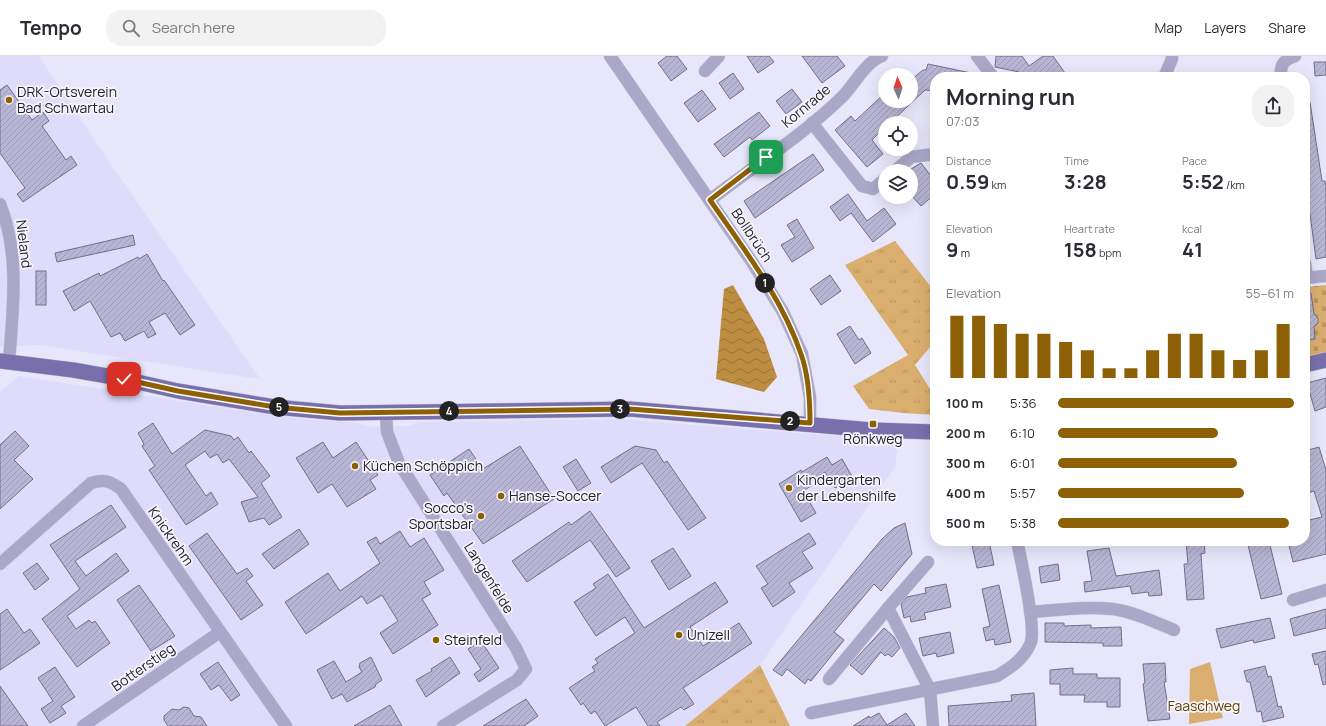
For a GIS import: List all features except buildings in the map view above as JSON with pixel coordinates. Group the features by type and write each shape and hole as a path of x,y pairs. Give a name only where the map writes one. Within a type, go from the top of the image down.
{"main road":[{"path":"1310,364 1326,360"},
{"path":"5,361 117,378 178,391 275,407 340,413 566,408 630,409 810,423 872,430 930,432"}],"street":[{"name":"Bollbrüch","path":"610,56 752,262 783,312 802,354 810,397 810,423"},
{"path":"706,71 719,56"},
{"path":"977,56 989,72"},
{"path":"1166,72 1172,56"},
{"path":"1281,72 1281,66 1286,60 1295,56"},
{"name":"Kornrade","path":"710,200 812,123 845,94 877,57"},
{"path":"812,123 862,186 873,189 878,185"},
{"path":"903,164 911,157 930,155"},
{"name":"Nieland","path":"0,204 6,219 5,239 14,292 5,361"},
{"path":"1310,277 1326,276"},
{"name":"Langenfelde","path":"386,413 386,432 399,463 516,648 526,669 517,680 444,726"},
{"name":"Knickrehm","path":"0,564 91,483 102,480 112,482 121,489 286,726"},
{"path":"811,713 997,676 1010,668 1023,657 1032,640 1030,612 1019,546"},
{"path":"829,679 928,562"},
{"path":"1293,600 1326,590"},
{"path":"888,608 930,690 933,726"},
{"path":"1030,612 1083,608 1114,610 1145,618 1174,630"},
{"name":"Botterstieg","path":"83,726 220,632"}],"shaded area":[{"path":"0,56 39,56 112,166 260,379 40,345 0,347"},
{"path":"19,376 236,410 310,420 351,422 372,427 409,426 418,422 619,419 898,441 895,467 760,665 685,726 0,726 0,392"}],"green space":[{"path":"895,241 930,286 930,347 915,365 930,389 930,415 869,409 853,386 908,355 845,265"},
{"path":"1326,285 1326,353 1310,356 1310,287"},
{"name":"Faaschweg","path":"1210,662 1223,718 1189,724 1190,669"},
{"path":"760,665 790,726 685,726"}],"water":[{"path":"733,285 764,339 777,377 764,392 716,379 724,289"}],"place":[{"name":"DRK-Ortsverein Bad Schwartau","path":"9,100"},
{"name":"Rönkweg","path":"873,424"},
{"name":"Küchen Schöppich","path":"355,466"},
{"name":"Kindergarten der Lebenshilfe","path":"789,488"},
{"name":"Hanse-Soccer","path":"501,496"},
{"name":"Socco's Sportsbar","path":"481,516"},
{"name":"Unizell","path":"679,635"},
{"name":"Steinfeld","path":"436,640"}],"route":[{"path":"124,379 178,391 275,407 340,413 566,408 630,409 810,423 810,397 802,354 791,328 783,312 752,262 710,200 766,157"}]}
